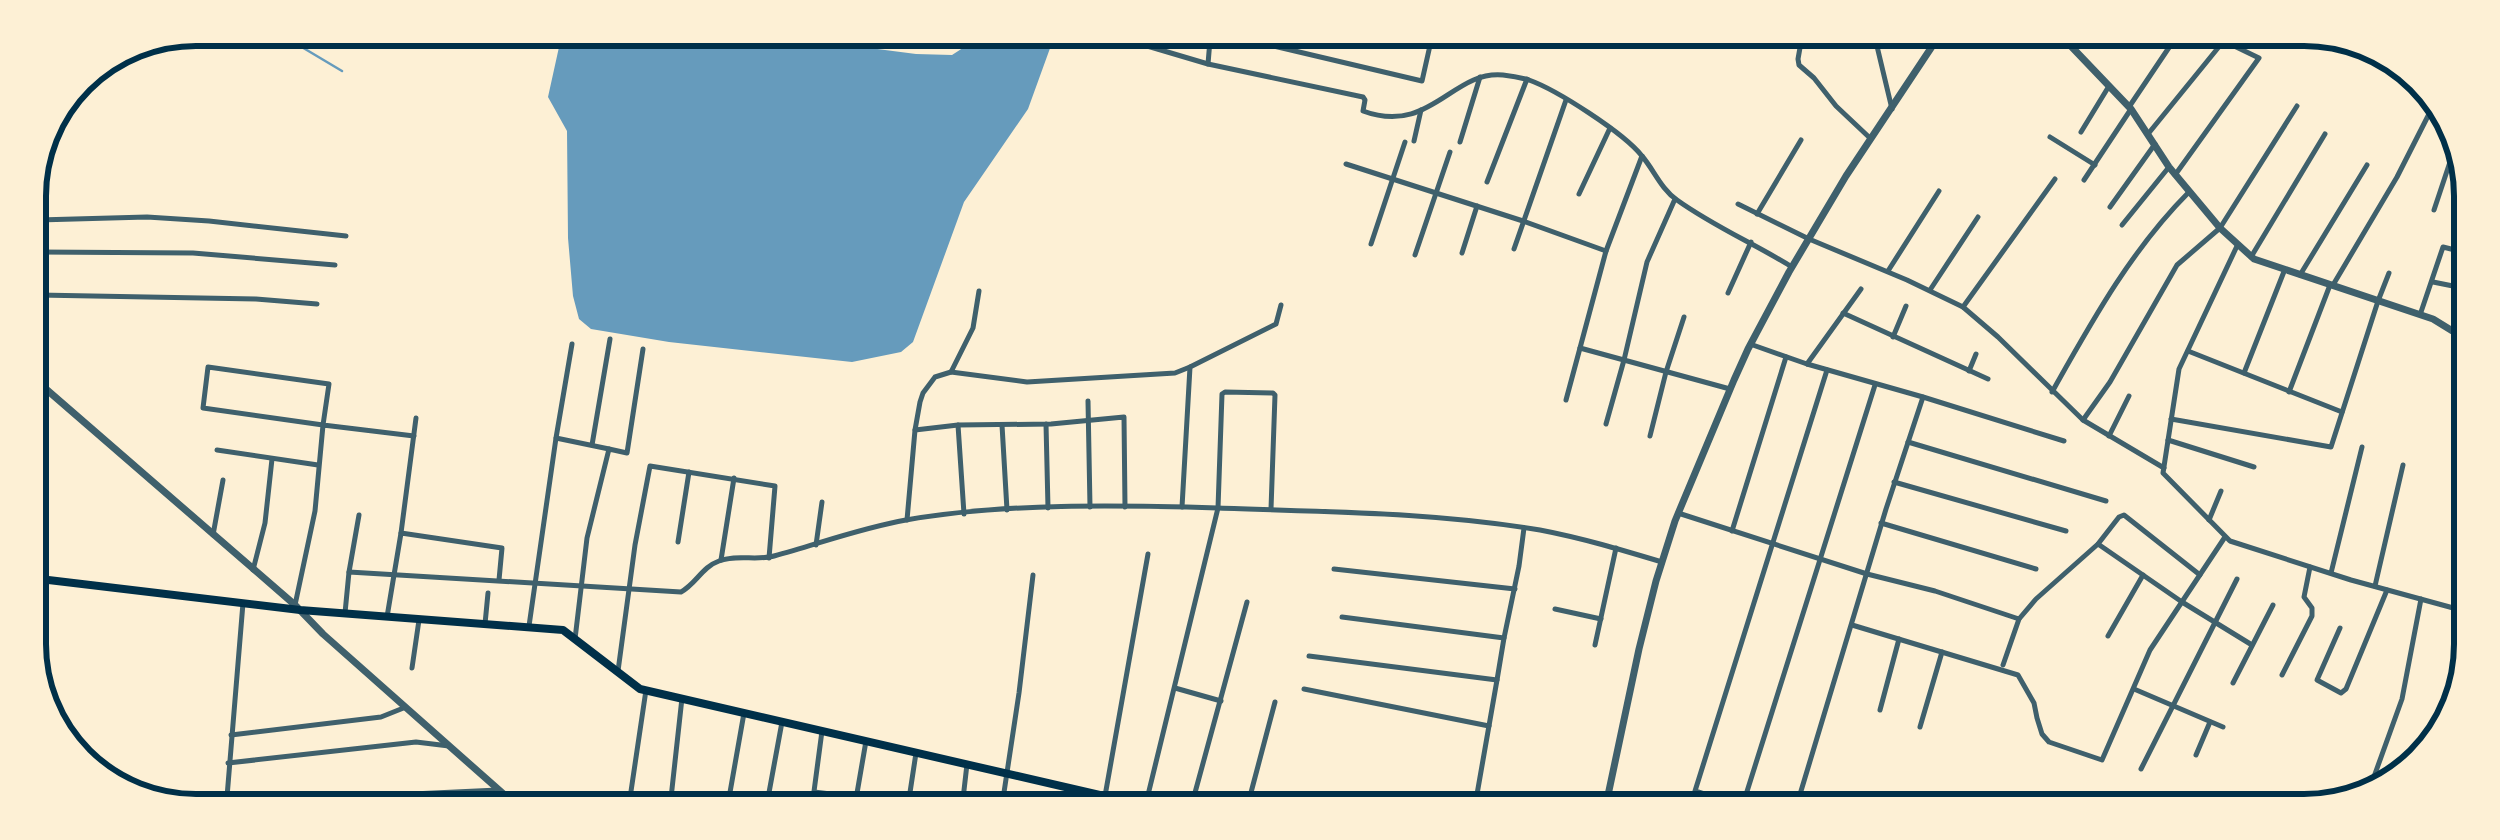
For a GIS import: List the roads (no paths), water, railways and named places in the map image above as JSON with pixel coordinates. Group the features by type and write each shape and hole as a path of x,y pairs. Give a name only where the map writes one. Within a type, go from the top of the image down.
{"main road":[{"path":"46,580 243,604 419,620 529,626 563,630 640,689 1094,794"}],"street":[{"path":"1276,46 1422,81 1430,46"},
{"path":"1800,46 1798,59 1800,65 1814,78 1836,106 1871,139"},
{"path":"1877,46 1892,109"},
{"path":"1608,793 1639,649 1662,562 1678,514 1730,389 1750,344 1808,239 1932,46"},
{"path":"2071,46 2130,108 2156,143 2169,167 2189,192 2237,246 2251,257 2433,319 2454,332"},
{"path":"2084,180 2169,46"},
{"path":"2148,134 2220,46"},
{"path":"2175,175 2259,58 2234,46"},
{"path":"1150,47 1208,64 1351,94 1365,100 1363,111 1377,116 1402,117 1421,110 1480,76 1502,75 1527,80 1566,100 1626,139 1642,156 1657,179 1675,199 1792,267"},
{"path":"1208,64 1209,47"},
{"path":"1460,142 1480,76"},
{"path":"1487,182 1527,80"},
{"path":"2081,132 2109,86"},
{"path":"1514,249 1566,100"},
{"path":"2083,420 2110,382 2177,265 2184,256 2220,228 2296,106"},
{"path":"1414,141 1421,110"},
{"path":"2289,392 2331,285 2397,177 2429,113"},
{"path":"1579,194 1610,128"},
{"path":"2251,257 2325,134"},
{"path":"2050,137 2095,165"},
{"path":"1757,214 1802,140"},
{"path":"1371,244 1405,142"},
{"path":"2110,207 2156,143"},
{"path":"1415,255 1450,152"},
{"path":"1566,400 1606,251 1642,156"},
{"path":"2434,210 2450,163"},
{"path":"1346,164 1524,221 1606,251"},
{"path":"2300,274 2367,165"},
{"path":"2122,225 2169,167"},
{"path":"1963,308 2054,179"},
{"path":"1888,271 1938,191"},
{"path":"2052,392 2110,290 2149,235 2189,192"},
{"path":"1606,424 1624,360 1647,262 1675,199"},
{"path":"1738,204 1808,239 1930,290 1963,308 1998,337 2052,392 2083,420 2164,468"},
{"path":"1462,253 1477,206"},
{"path":"47,220 147,217 209,221 346,236"},
{"path":"1930,290 1978,217"},
{"path":"1728,293 1751,242"},
{"path":"2237,246 2179,369 2163,473 2230,541 2310,567 2454,608"},
{"path":"2420,315 2443,247 2454,250"},
{"path":"47,252 193,253 335,265"},
{"path":"2244,373 2285,270"},
{"path":"2171,419 2331,447 2378,301 2389,273"},
{"path":"2432,282 2454,286"},
{"path":"1807,364 1861,289"},
{"path":"951,372 973,328 979,291"},
{"path":"47,295 256,299 317,304"},
{"path":"906,520 915,430 923,393 935,377 951,372 1027,382 1175,373 1276,324 1281,305"},
{"path":"1893,337 1906,306"},
{"path":"1843,313 1988,378"},
{"path":"1650,436 1666,372 1684,317"},
{"path":"592,445 610,339"},
{"path":"529,626 556,438 572,344"},
{"path":"1750,344 1807,364 1923,397 2064,442"},
{"path":"1580,348 1730,389"},
{"path":"556,438 627,453 643,349"},
{"path":"2188,351 2342,412"},
{"path":"1969,371 1976,354"},
{"path":"1732,531 1786,357"},
{"path":"298,608 314,510 318,465 323,425 329,384 208,367 203,408 323,425 414,436"},
{"path":"1182,507 1190,367"},
{"path":"1702,793 1695,791 1828,370"},
{"path":"1746,793 1875,384"},
{"path":"47,390 298,608 323,634 503,794"},
{"path":"1148,794 1218,508 1222,394 1225,392 1273,393 1275,396 1271,509"},
{"path":"2109,436 2129,396"},
{"path":"1800,793 1894,482 1923,397"},
{"path":"1088,401 1090,507"},
{"path":"915,430 958,425 1046,424 1124,417 1124,507"},
{"path":"387,617 396,574 416,418"},
{"path":"1046,424 1048,508"},
{"path":"958,425 964,514"},
{"path":"1002,425 1007,510"},
{"path":"2168,440 2254,467"},
{"path":"1908,442 2106,501"},
{"path":"2331,573 2362,447"},
{"path":"575,639 587,538 609,449"},
{"path":"218,450 318,465"},
{"path":"253,570 265,523 272,459"},
{"path":"2375,586 2403,465"},
{"path":"618,672 650,466 775,486 769,558"},
{"path":"678,542 690,472"},
{"path":"721,560 734,478"},
{"path":"213,535 223,480"},
{"path":"1894,482 2066,531"},
{"path":"2209,520 2221,491"},
{"path":"816,545 822,502"},
{"path":"349,572 681,592 687,589 705,568 721,560 769,558 906,520 1007,510 1090,507 1350,511 1524,528 1616,548 1662,562"},
{"path":"1678,514 1867,574 1935,591 2019,619"},
{"path":"345,612 349,572 359,515"},
{"path":"2003,665 2019,619 2036,599 2098,544 2119,518 2124,515 2200,574"},
{"path":"1882,523 2036,569"},
{"path":"1477,793 1504,638 1515,589 1524,528"},
{"path":"401,533 502,548 499,580"},
{"path":"1852,625 2018,675 2034,703 2042,734 2049,742 2102,760 2150,650 2226,536"},
{"path":"2098,544 2182,602 2252,645"},
{"path":"1595,645 1616,548"},
{"path":"1105,794 1148,554"},
{"path":"2282,675 2312,616 2312,608 2304,597 2310,567"},
{"path":"1334,569 1515,589"},
{"path":"1004,794 1019,694 1033,575"},
{"path":"2108,636 2143,575"},
{"path":"2141,769 2237,579"},
{"path":"2340,628 2317,680 2341,693 2346,689 2387,590"},
{"path":"485,624 488,593"},
{"path":"2374,776 2402,699 2421,599"},
{"path":"1195,794 1247,602"},
{"path":"227,794 228,763 243,604"},
{"path":"2232,683 2273,605"},
{"path":"1555,609 1601,619"},
{"path":"1342,617 1504,638"},
{"path":"412,668 419,620"},
{"path":"1880,710 1899,639"},
{"path":"1920,728 1942,652"},
{"path":"1309,656 1497,680"},
{"path":"1175,688 1221,701"},
{"path":"1304,688 1489,726"},
{"path":"2134,689 2223,728"},
{"path":"631,794 646,690"},
{"path":"671,794 682,698"},
{"path":"1251,794 1275,702"},
{"path":"231,735 382,718 406,707"},
{"path":"731,794 744,713"},
{"path":"769,794 782,722"},
{"path":"2196,755 2210,722"},
{"path":"822,731 814,792 826,794"},
{"path":"857,794 866,741"},
{"path":"228,763 416,742 450,746"},
{"path":"910,794 916,753"},
{"path":"964,794 967,764"},
{"path":"425,794 498,790"}],"water":[{"path":"559,47 859,47 916,54 952,55 965,47 1051,47 1028,109 964,202 913,342 901,352 852,362 669,342 591,329 579,319 573,296 568,238 567,131 548,97"}],"waterway":[{"path":"302,47 342,71"}]}
